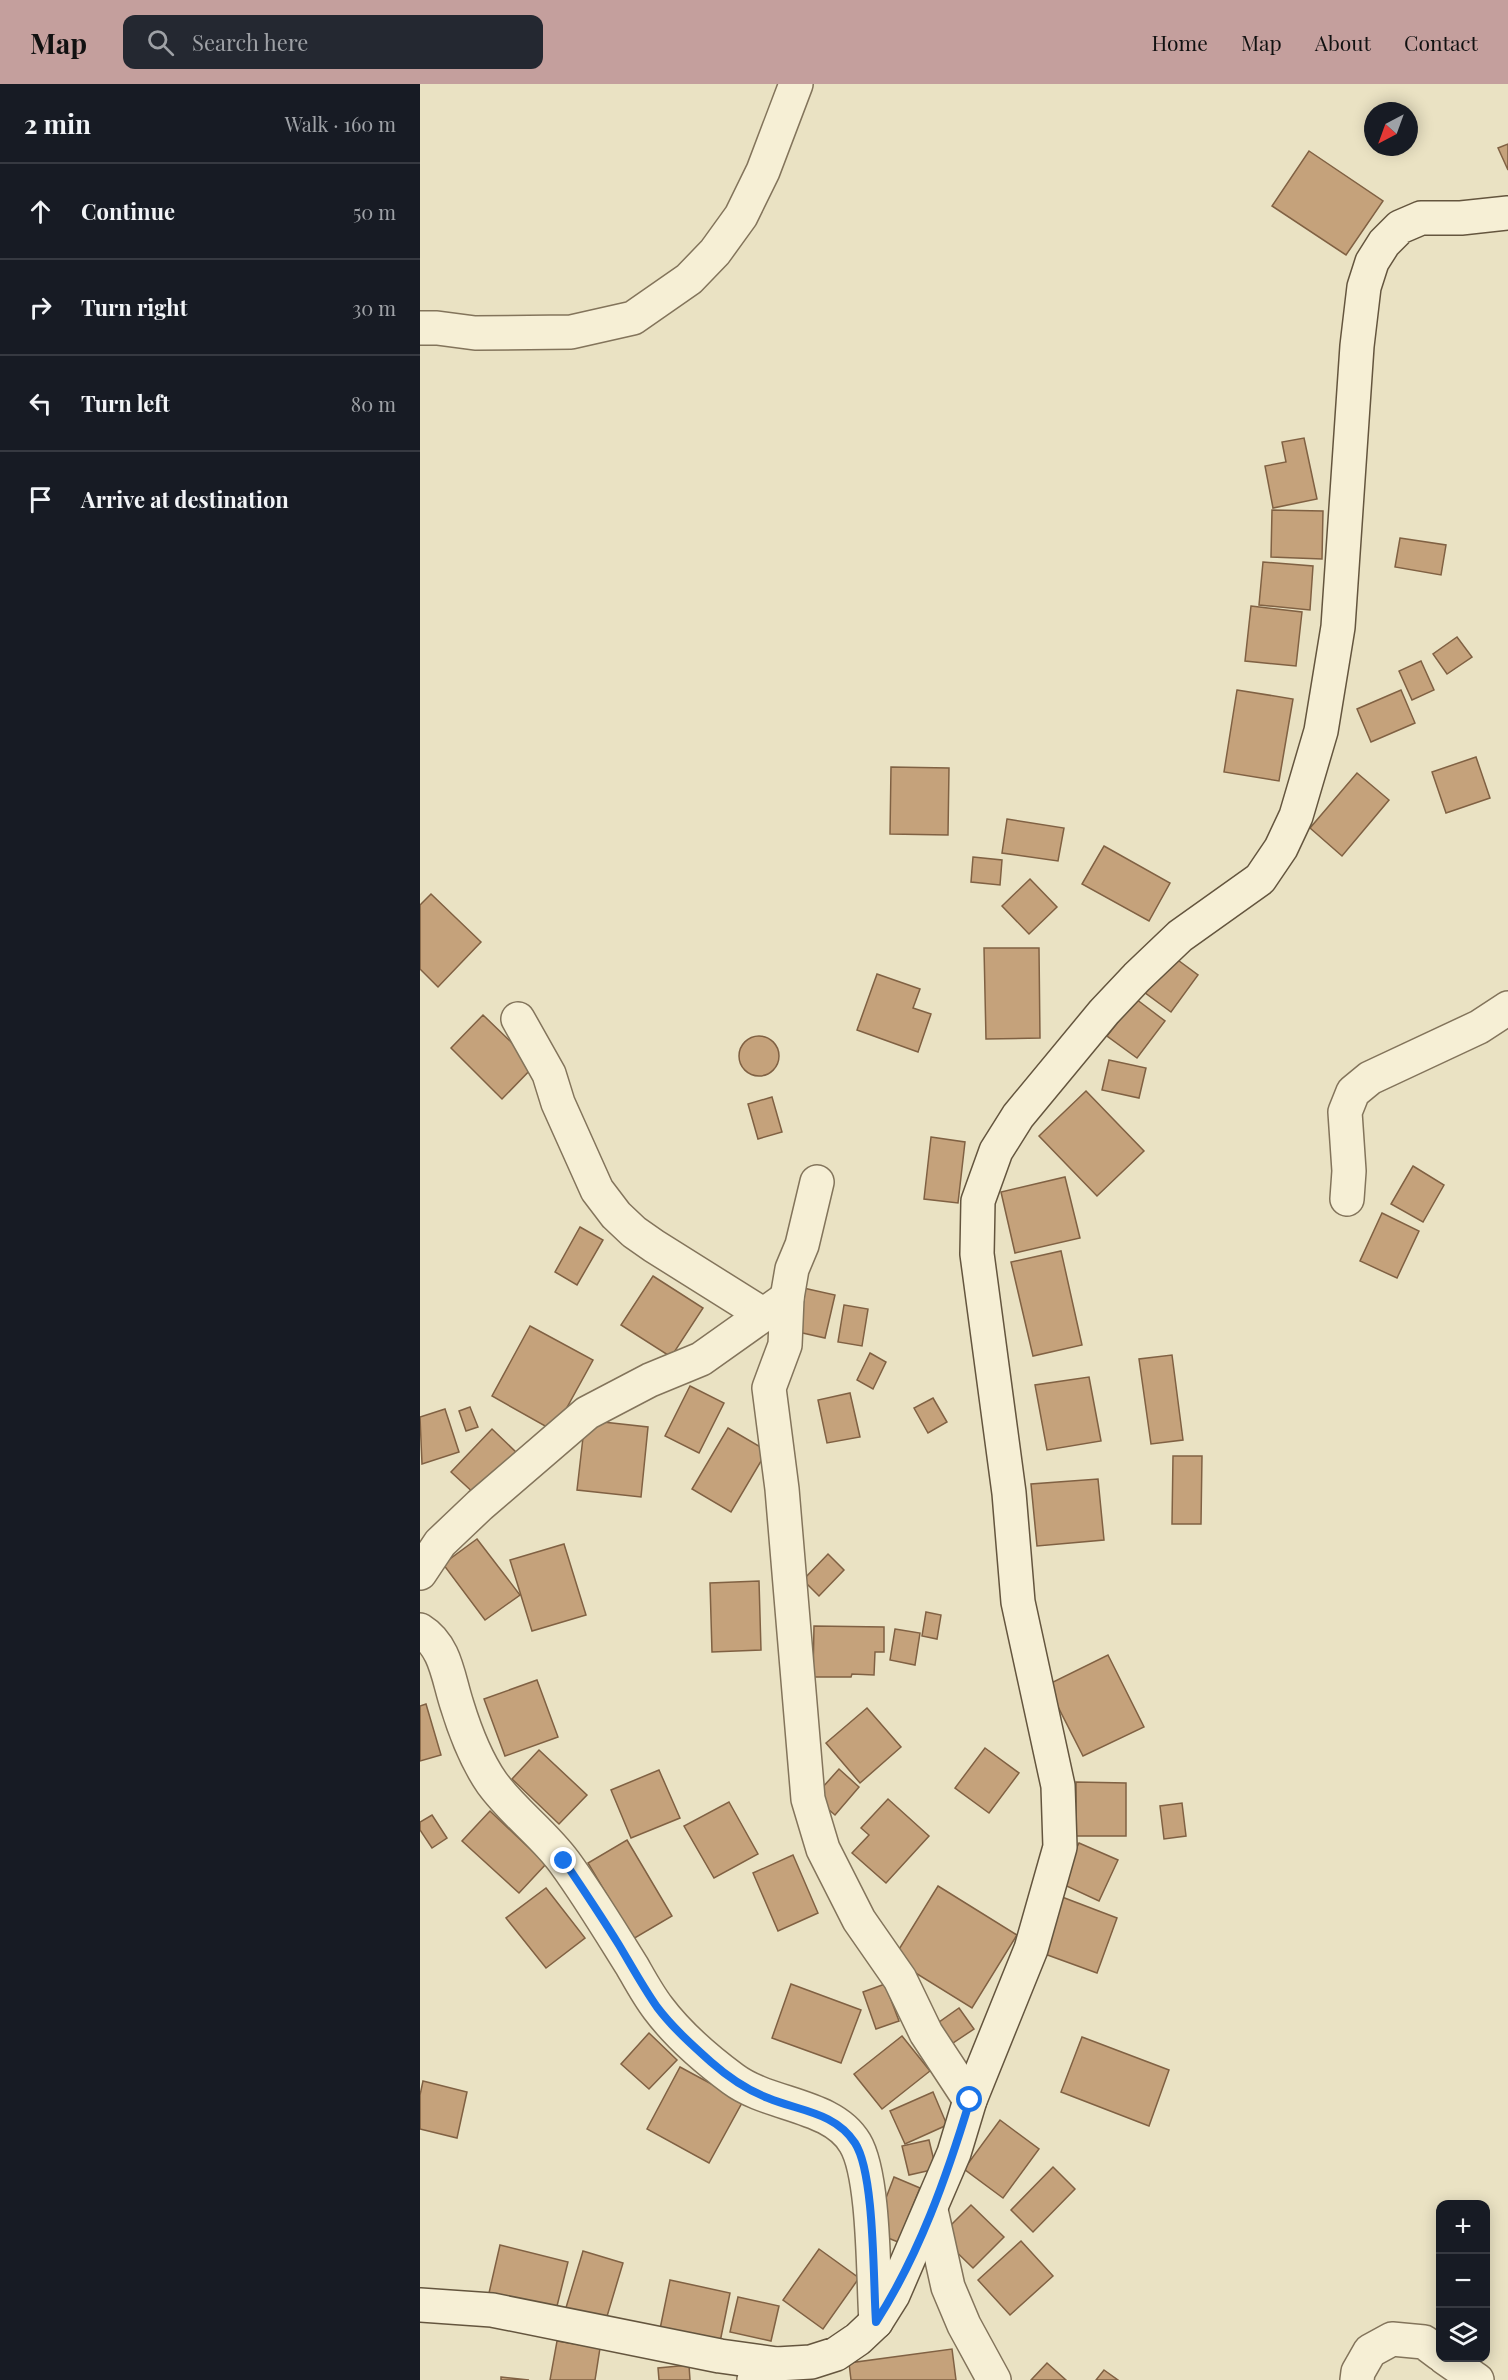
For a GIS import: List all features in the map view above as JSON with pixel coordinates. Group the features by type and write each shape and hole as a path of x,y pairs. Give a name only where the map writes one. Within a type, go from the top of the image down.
{"street":[{"path":"420,328 475,333 571,332 633,318 689,279 715,252 741,216 763,171 796,84"},
{"path":"420,2305 492,2310 720,2356 765,2372 836,2354 858,2339 876,2322 893,2295 954,2153 970,2100 1031,1949 1060,1848 1058,1786 1018,1602 1009,1493 977,1254 978,1201 996,1151 1018,1116 1104,1012 1180,936 1260,879 1281,848 1296,816 1321,731 1336,639 1357,346 1364,287 1372,262 1384,243 1400,226 1421,218 1461,218 1508,213"},
{"path":"1347,1199 1345,1112 1353,1092 1370,1078 1479,1028 1508,1008"},
{"path":"518,1018 549,1074 558,1103 597,1190 616,1215 654,1246 775,1307 785,1345 769,1388 782,1489 808,1798 823,1848 859,1920 900,1979 926,2033 970,2100"},
{"path":"420,1573 441,1543 480,1505 587,1413 650,1380 701,1359 775,1307 802,1245 817,1182"},
{"path":"420,1630 431,1637 444,1658 471,1745 492,1783 564,1861 663,2014 697,2049 739,2084 768,2098 829,2118 844,2129 856,2144 864,2170 868,2199 876,2322"},
{"path":"931,2210 948,2287 964,2325 994,2380"},
{"path":"1358,2380 1358,2372 1370,2351 1392,2339 1424,2342 1436,2351"},
{"path":"1451,2362 1478,2380"}],"building":[{"path":"1508,144 1508,170 1498,148"},
{"path":"1309,151 1383,201 1346,255 1272,206"},
{"path":"1304,438 1317,499 1273,508 1265,466 1286,462 1282,442"},
{"path":"1272,510 1323,511 1322,559 1271,557"},
{"path":"1400,538 1446,545 1441,575 1395,567"},
{"path":"1263,562 1313,566 1310,610 1259,605"},
{"path":"1251,606 1302,612 1296,666 1245,661"},
{"path":"1457,637 1472,657 1447,674 1433,654"},
{"path":"1421,661 1434,690 1412,700 1399,671"},
{"path":"1237,690 1293,699 1279,781 1224,772"},
{"path":"1401,690 1415,723 1371,742 1357,709"},
{"path":"1476,757 1490,798 1446,813 1432,772"},
{"path":"891,767 949,768 948,835 890,834"},
{"path":"1357,773 1389,800 1342,856 1310,828"},
{"path":"1007,819 1064,828 1058,861 1002,853"},
{"path":"1104,846 1170,883 1149,921 1082,884"},
{"path":"973,857 1002,860 1000,885 971,882"},
{"path":"1030,879 1057,907 1029,934 1002,906"},
{"path":"431,894 481,942 438,987 420,969 420,905"},
{"path":"984,948 1039,948 1040,1038 986,1039"},
{"path":"1171,955 1198,975 1171,1012 1144,992"},
{"path":"877,974 920,989 913,1008 931,1014 918,1052 857,1030"},
{"path":"1136,999 1165,1021 1137,1058 1107,1036"},
{"path":"483,1015 535,1065 502,1099 451,1048"},
{"path":"759,1036 767,1037 773,1042 778,1048 778,1064 773,1070 767,1075 759,1076 751,1075 745,1070 740,1064 739,1056 740,1048 745,1042 751,1037"},
{"path":"1109,1060 1146,1068 1139,1098 1102,1090"},
{"path":"1086,1091 1144,1151 1097,1196 1039,1136"},
{"path":"772,1097 782,1132 758,1139 748,1104"},
{"path":"931,1137 965,1142 958,1203 924,1199"},
{"path":"1413,1166 1444,1185 1423,1222 1391,1204"},
{"path":"1065,1177 1080,1238 1015,1253 1001,1192"},
{"path":"1382,1213 1419,1231 1397,1278 1360,1261"},
{"path":"580,1227 603,1240 577,1285 555,1272"},
{"path":"1061,1251 1082,1345 1033,1356 1011,1262"},
{"path":"653,1276 703,1308 671,1357 621,1325"},
{"path":"799,1287 835,1295 825,1338 789,1330"},
{"path":"844,1305 868,1309 862,1346 838,1342"},
{"path":"530,1326 593,1360 554,1431 492,1396"},
{"path":"870,1353 886,1362 873,1389 857,1380"},
{"path":"1172,1355 1183,1440 1151,1444 1139,1359"},
{"path":"1089,1377 1101,1441 1047,1450 1035,1385"},
{"path":"690,1386 724,1403 699,1453 665,1436"},
{"path":"850,1393 860,1437 827,1443 818,1400"},
{"path":"933,1398 947,1422 928,1433 914,1408"},
{"path":"470,1407 478,1427 466,1431 459,1411"},
{"path":"445,1409 459,1452 422,1464 420,1417"},
{"path":"585,1420 648,1427 641,1497 577,1490"},
{"path":"728,1428 767,1451 731,1512 692,1489"},
{"path":"492,1429 518,1454 477,1496 451,1472"},
{"path":"1173,1456 1202,1456 1201,1524 1172,1524"},
{"path":"1098,1479 1104,1540 1037,1546 1031,1484"},
{"path":"477,1539 520,1595 485,1620 443,1564"},
{"path":"564,1544 586,1615 532,1631 510,1560"},
{"path":"828,1554 844,1570 819,1596 803,1580"},
{"path":"759,1581 761,1650 712,1652 710,1583"},
{"path":"926,1612 941,1615 937,1639 922,1636"},
{"path":"814,1626 884,1627 884,1652 875,1652 874,1675 813,1677"},
{"path":"895,1629 920,1633 915,1665 890,1660"},
{"path":"1108,1655 1144,1727 1083,1756 1047,1685"},
{"path":"537,1680 558,1737 505,1756 484,1699"},
{"path":"426,1704 441,1755 420,1761 420,1706"},
{"path":"867,1708 901,1747 860,1783 826,1743"},
{"path":"985,1748 1019,1773 989,1813 955,1788"},
{"path":"539,1750 587,1795 559,1824 512,1779"},
{"path":"839,1769 859,1787 835,1815 814,1797"},
{"path":"659,1770 680,1818 631,1838 611,1790"},
{"path":"1076,1782 1126,1783 1126,1836 1076,1836"},
{"path":"888,1799 929,1836 886,1883 852,1853 869,1835 861,1828"},
{"path":"729,1802 758,1854 714,1878 684,1826"},
{"path":"1182,1803 1186,1836 1164,1839 1160,1806"},
{"path":"490,1811 546,1864 519,1893 462,1841"},
{"path":"432,1815 447,1838 432,1848 420,1830 420,1822"},
{"path":"627,1840 672,1916 633,1939 588,1863"},
{"path":"1079,1843 1118,1860 1099,1901 1060,1883"},
{"path":"793,1855 818,1913 778,1931 753,1873"},
{"path":"938,1886 1017,1935 972,2008 893,1959"},
{"path":"546,1888 585,1938 546,1968 506,1918"},
{"path":"1062,1897 1117,1918 1097,1973 1042,1953"},
{"path":"791,1984 861,2010 841,2063 772,2038"},
{"path":"885,1984 899,2021 876,2029 863,1992"},
{"path":"959,2008 974,2029 950,2045 935,2025"},
{"path":"649,2033 677,2060 649,2089 621,2064"},
{"path":"902,2036 930,2071 882,2109 854,2074"},
{"path":"1082,2037 1169,2070 1149,2126 1061,2092"},
{"path":"680,2067 743,2101 709,2163 647,2129"},
{"path":"423,2081 467,2092 457,2138 420,2129 420,2095"},
{"path":"933,2092 947,2125 905,2144 890,2111"},
{"path":"1000,2120 1039,2149 1003,2198 964,2169"},
{"path":"929,2140 936,2169 909,2175 902,2146"},
{"path":"1053,2167 1075,2189 1033,2232 1011,2210"},
{"path":"894,2177 920,2188 898,2242 873,2232"},
{"path":"971,2205 1004,2237 973,2268 940,2236"},
{"path":"1021,2241 1053,2276 1010,2315 978,2280"},
{"path":"500,2245 568,2262 556,2310 489,2293"},
{"path":"819,2249 859,2278 823,2329 783,2300"},
{"path":"583,2251 623,2263 605,2323 565,2311"},
{"path":"670,2280 730,2293 720,2342 660,2329"},
{"path":"738,2297 779,2306 771,2341 730,2332"},
{"path":"557,2341 600,2348 595,2380 550,2380"},
{"path":"952,2349 956,2380 851,2380 849,2363"},
{"path":"1047,2363 1066,2380 1031,2380"},
{"path":"689,2365 690,2380 659,2380 658,2368"},
{"path":"1104,2370 1118,2380 1096,2380"},
{"path":"501,2377 529,2380 501,2380"}],"route":[{"path":"564,1861 658,2007 681,2035 739,2084 768,2098 829,2118 844,2129 856,2144 864,2170 868,2199 876,2322 893,2295 912,2253 954,2153 970,2100"}]}
